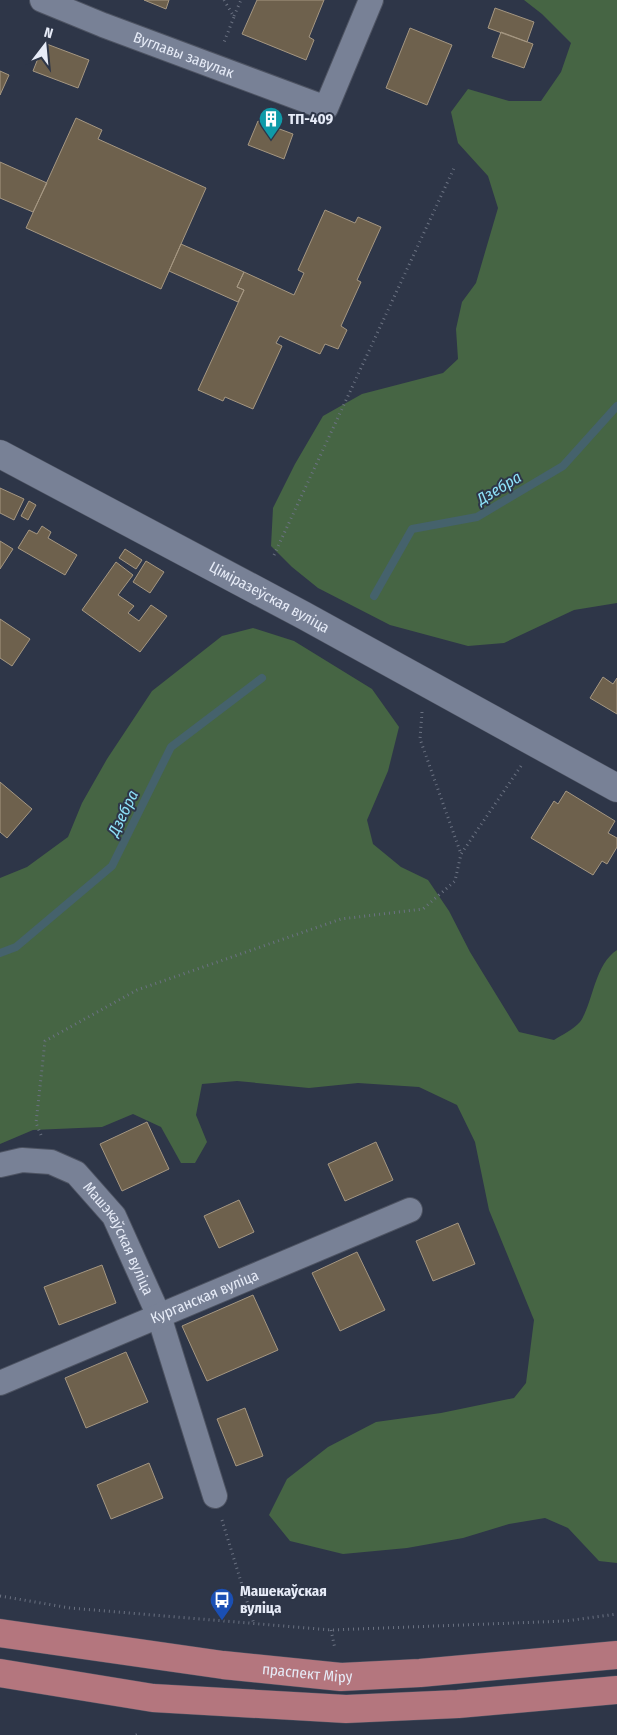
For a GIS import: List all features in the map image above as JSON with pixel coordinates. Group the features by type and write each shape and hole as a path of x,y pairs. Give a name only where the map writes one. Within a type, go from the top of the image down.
{"main road":[{"name":"Ціміразеўская вуліца","path":"0,454 425,682 617,788"},
{"name":"праспект Міру","path":"0,1633 223,1665 341,1677 420,1673 617,1655"},
{"path":"0,1673 153,1698 346,1709 458,1704 617,1690"}],"street":[{"name":"Вуглавы завулак","path":"42,0 326,108 371,0"},
{"name":"Машэкаўская вуліца","path":"0,1165 22,1160 51,1162 76,1173 114,1216 158,1316 215,1496"},
{"name":"Курганская вуліца","path":"0,1383 410,1210"}],"path":[{"path":"224,0 234,17"},
{"path":"215,67 241,0"},
{"path":"274,555 455,166"},
{"path":"425,682 420,739 461,854"},
{"path":"51,1162 36,1123 45,1041 137,990 341,919 424,909 455,881 461,854 536,743"},
{"path":"215,1496 254,1624"},
{"path":"0,1596 70,1608 331,1630 566,1621 617,1614"}],"green space":[{"path":"524,0 617,0 617,603 574,610 504,643 468,646 390,625 318,588 292,567 271,546 273,508 295,464 323,416 362,394 443,373 458,359 456,329 462,302 476,283 498,208 488,176 458,143 451,112 468,89 509,101 541,101 561,72 571,43 542,14"},
{"path":"253,628 294,641 372,689 399,727 388,771 367,820 373,844 401,867 428,880 449,911 470,952 519,1032 554,1040 575,1027 584,1014 603,965 617,950 617,1563 599,1561 568,1528 545,1518 509,1524 463,1538 407,1548 343,1554 290,1541 269,1515 287,1479 328,1447 376,1422 441,1413 514,1398 526,1383 534,1320 489,1210 475,1142 457,1105 419,1087 358,1083 309,1088 237,1081 202,1084 196,1115 207,1142 195,1163 181,1163 161,1127 133,1114 102,1127 33,1130 0,1144 0,878 27,867 68,837 82,803 107,759 152,691 222,636"}],"building":[{"path":"144,0 169,0 166,9"},
{"path":"257,0 324,0 309,37 314,40 306,60 242,34"},
{"path":"495,8 534,22 527,42 488,28"},
{"path":"410,28 452,45 427,105 386,88"},
{"path":"501,32 533,44 524,68 492,57"},
{"path":"44,43 89,60 78,88 33,71"},
{"path":"0,71 9,75 0,95"},
{"path":"76,118 102,130 98,139 206,188 161,289 26,228"},
{"name":"ТП-409","path":"258,121 293,134 284,159 248,145"},
{"path":"0,162 47,183 33,212 0,198"},
{"path":"325,210 355,223 358,217 381,227 357,280 361,282 341,326 347,330 338,349 325,344 320,354 280,336 276,343 282,346 253,409 225,397 223,401 198,390 244,290 237,287 244,272 294,295 304,273 298,270"},
{"path":"181,244 244,272 237,287 244,290 238,302 169,271"},
{"path":"0,488 24,499 14,520 0,513"},
{"path":"29,501 36,505 28,520 21,516"},
{"path":"42,526 51,532 48,538 77,555 65,575 18,548 29,530 37,534"},
{"path":"0,541 13,549 0,569"},
{"path":"125,549 142,560 136,569 119,558"},
{"path":"146,561 164,572 150,593 133,582"},
{"path":"116,562 133,575 118,595 134,606 128,613 139,621 151,605 167,616 140,652 82,610"},
{"path":"0,619 30,639 12,666 0,658"},
{"path":"603,677 613,684 617,678 617,714 590,698"},
{"path":"0,782 32,809 7,838 0,832"},
{"path":"566,791 615,821 608,833 617,838 617,847 607,864 602,861 593,875 531,838 554,801 558,804"},
{"path":"147,1122 169,1169 122,1191 100,1144"},
{"path":"376,1142 393,1180 345,1201 328,1164"},
{"path":"239,1200 254,1232 219,1248 204,1216"},
{"path":"458,1223 475,1264 433,1281 416,1241"},
{"path":"357,1252 385,1310 340,1331 312,1273"},
{"path":"102,1265 116,1303 59,1325 44,1287"},
{"path":"253,1295 278,1350 207,1381 182,1326"},
{"path":"126,1352 148,1402 86,1428 65,1378"},
{"path":"245,1408 263,1456 236,1466 217,1419"},
{"path":"149,1463 163,1498 111,1519 97,1485"}],"waterway":[{"name":"Дзебра","path":"374,596 412,529 477,517 563,466 617,406"},
{"name":"Дзебра","path":"0,953 16,947 112,866 171,747 262,678"}],"place":[{"name":"ТП-409","path":"271,140"},
{"name":"Машекаўская вуліца","path":"222,1621"}]}
